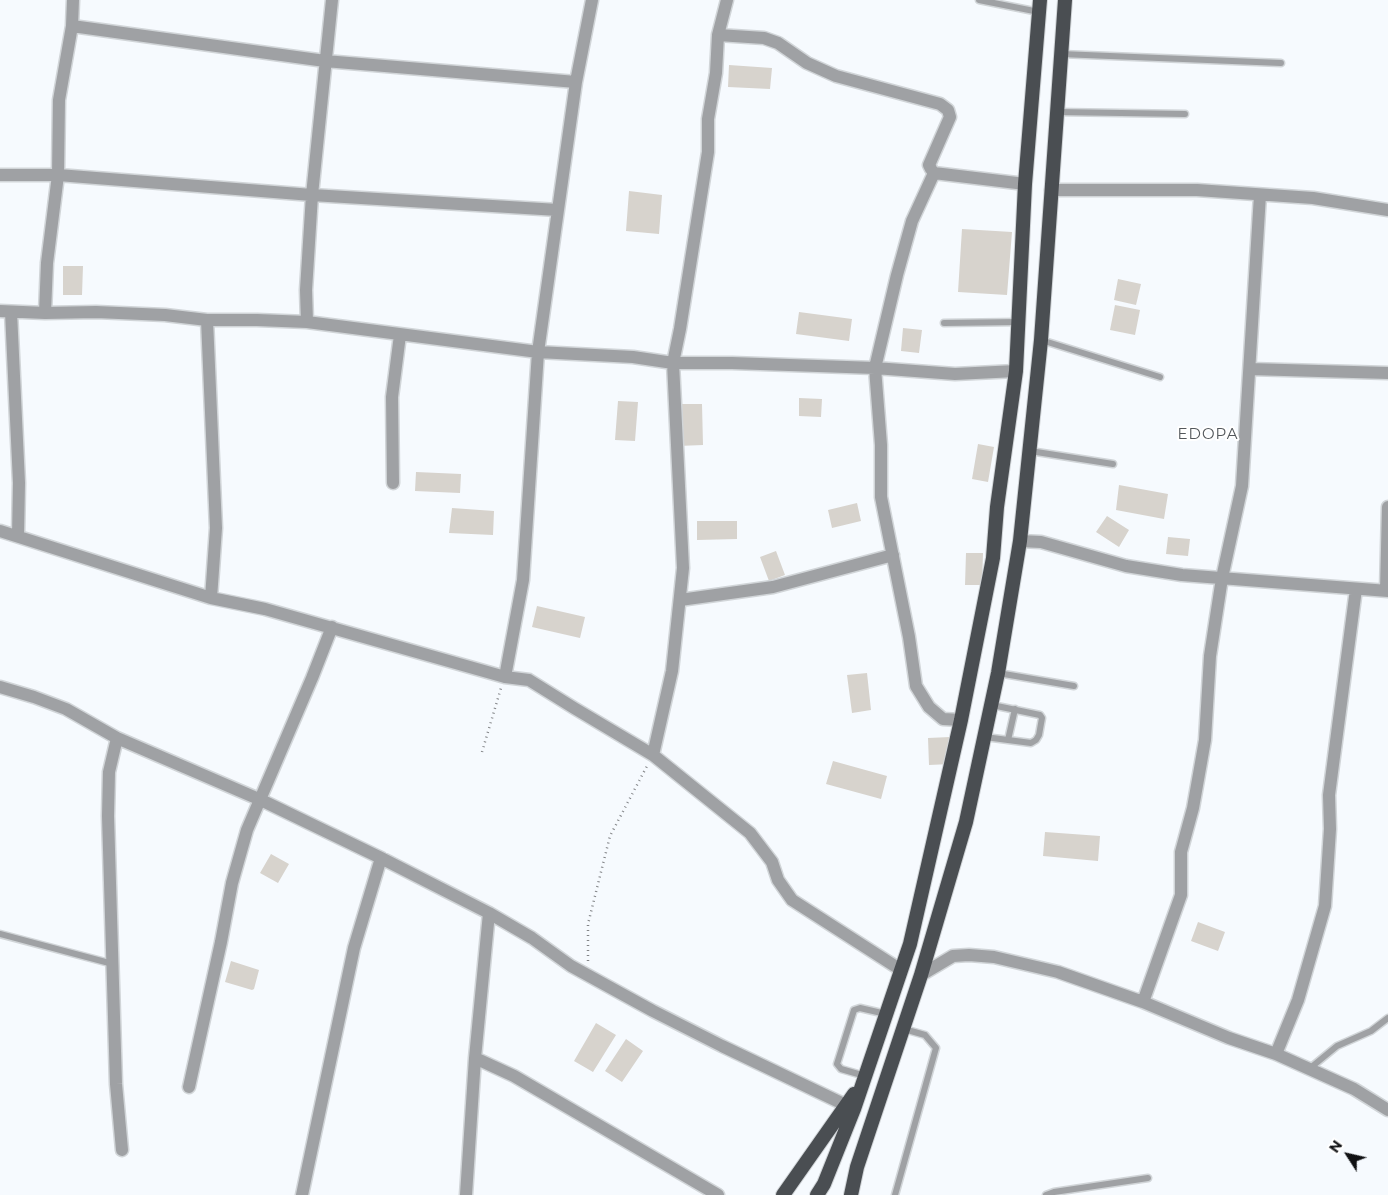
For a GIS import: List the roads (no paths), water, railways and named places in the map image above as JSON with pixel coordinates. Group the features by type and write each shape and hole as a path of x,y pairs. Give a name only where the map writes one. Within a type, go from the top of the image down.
{"highway":[{"path":"851,1195 857,1167 904,1029 966,822 998,673 1020,541 1041,340 1050,190 1065,0"},
{"path":"817,1195 824,1184 850,1107 864,1079 910,944 961,720 993,558 997,506 1016,371 1026,184 1039,6"},
{"path":"783,1195 850,1107"},
{"path":"857,1167 862,1195"}],"street":[{"path":"44,313 47,263 58,175 58,100 72,26 73,0"},
{"path":"307,322 306,290 312,195 332,0"},
{"path":"505,677 523,580 538,352 576,82 592,0"},
{"path":"653,755 672,671 683,568 673,363 708,152 708,119 716,73 718,35 725,0"},
{"path":"72,26 326,60 576,82"},
{"path":"718,35 764,38 778,43 807,63 836,76 940,104 948,110 950,117 929,165 934,172 1026,184"},
{"path":"934,172 912,221 875,368 881,445 881,497 909,637 916,686 929,707 943,719 961,720"},
{"path":"0,176 58,175 312,195 558,210"},
{"path":"1050,190 1197,190 1313,198 1388,210"},
{"path":"1143,1002 1181,894 1181,852 1193,808 1205,740 1210,656 1222,578 1242,486 1260,195"},
{"path":"18,536 19,483 5,311 44,313 96,312 207,320 307,322 538,352 633,358 673,363 875,368 955,374 1016,371"},
{"path":"207,320 216,528 211,598"},
{"path":"393,482 392,397 400,335"},
{"path":"1250,369 1388,373"},
{"path":"1020,541 1041,542 1126,566 1182,575 1387,591 1388,507"},
{"path":"0,531 211,598 264,609 332,627 505,677 529,680 653,755 750,833 772,862 778,880 792,900 901,970"},
{"path":"680,600 773,587 892,554"},
{"path":"1276,1054 1298,1000 1325,906 1330,829 1329,795 1356,589"},
{"path":"189,1087 232,883 248,830 332,627"},
{"path":"0,687 66,709 117,738 261,800 381,858 489,913 532,938 571,966 654,1011 722,1046 850,1107"},
{"path":"117,738 109,772 108,816 116,1084 122,1150"},
{"path":"302,1195 354,948 381,858"},
{"path":"466,1195 475,1058 489,913"},
{"path":"921,975 953,956 969,955 994,957 1058,972 1143,1002 1229,1038 1276,1054 1354,1090 1388,1110"},
{"path":"475,1058 514,1076 718,1195"}],"lane":[{"path":"979,0 1039,6"},
{"path":"1061,54 1281,63"},
{"path":"1057,112 1185,114"},
{"path":"944,324 1019,322"},
{"path":"1041,340 1160,377"},
{"path":"1029,451 1113,464"},
{"path":"998,673 1074,686"},
{"path":"985,737 1031,743 1036,740 1039,734 1042,718 1040,715 992,705"},
{"path":"1008,740 1015,709"},
{"path":"0,934 112,964"},
{"path":"864,1079 841,1069 837,1064 854,1010 860,1008 886,1014"},
{"path":"1309,1069 1337,1046 1371,1031 1388,1018"},
{"path":"895,1195 936,1048 924,1035 904,1029"},
{"path":"1046,1195 1054,1192 1148,1178"}],"district":[{"name":"EDOPA","path":"1208,435"}]}
